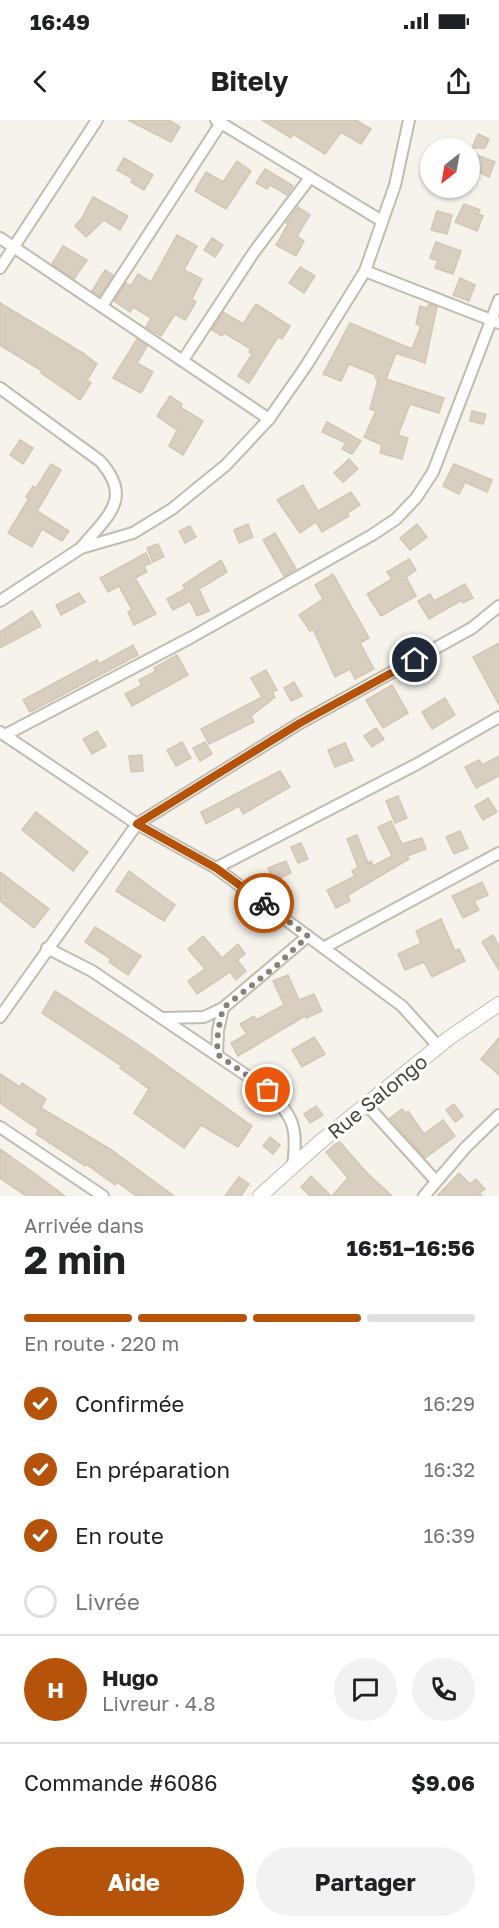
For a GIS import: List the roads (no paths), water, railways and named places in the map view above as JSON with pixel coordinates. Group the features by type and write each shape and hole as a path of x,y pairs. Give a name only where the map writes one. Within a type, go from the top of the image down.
{"street":[{"path":"0,268 97,120"},
{"path":"2,597 81,548 133,533 172,509 226,465 269,418 306,366 365,272 394,185 409,120"},
{"path":"102,306 219,122 309,179 382,221"},
{"path":"183,360 254,252 309,179"},
{"path":"0,238 269,418"},
{"path":"365,272 495,322"},
{"path":"438,1046 402,1006 216,868 137,824 2,734 190,638 372,535 396,519 416,498 433,472 495,322 499,300"},
{"path":"0,388 100,461 112,475 117,490 114,505 81,548"},
{"path":"0,1017 137,824 300,723 472,628 499,606"},
{"path":"216,868 417,765 499,717"},
{"path":"325,947 499,853"},
{"path":"163,1018 204,1017 223,1008 275,967 308,936"},
{"path":"47,948 92,971 268,1090 291,1118 296,1128 293,1166"},
{"name":"Rue Salongo","path":"260,1196 366,1104 438,1046 499,1004"},
{"path":"217,1054 218,1031 223,1008"},
{"path":"366,1104 436,1181"},
{"path":"424,1196 499,1115"},
{"path":"0,1126 103,1196"}]}
